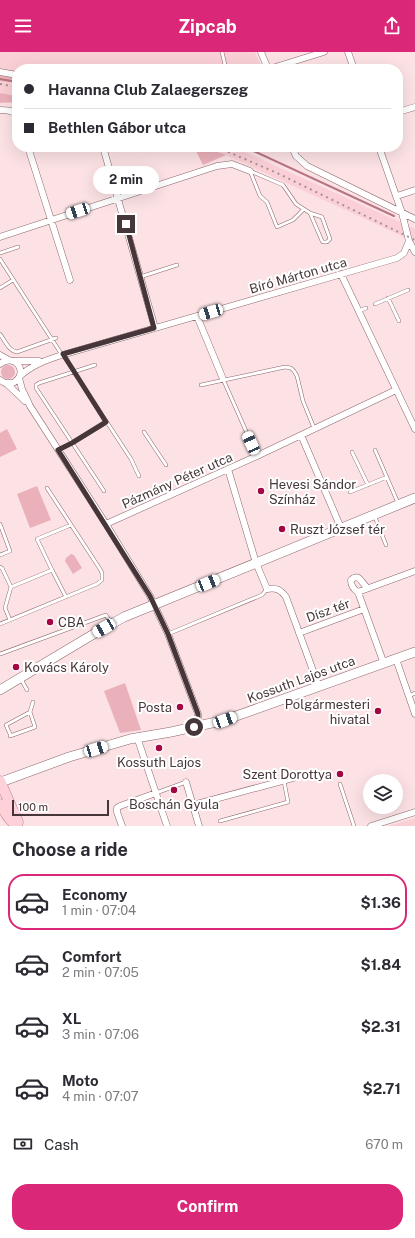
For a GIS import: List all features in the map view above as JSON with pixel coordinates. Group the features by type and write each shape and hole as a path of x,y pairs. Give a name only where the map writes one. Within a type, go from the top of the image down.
{"main road":[{"path":"0,690 112,624 154,604 415,498"},
{"name":"Kossuth Lajos utca","path":"1,782 130,738 225,720 415,652"},
{"path":"1,782 18,822 17,826"},
{"path":"0,804 8,817 17,826"}],"street":[{"path":"262,52 266,64"},
{"path":"284,64 324,52"},
{"path":"348,52 352,64"},
{"path":"0,72 12,74"},
{"path":"403,111 415,107"},
{"path":"0,110 12,111"},
{"path":"30,152 70,280"},
{"path":"104,152 154,328"},
{"path":"295,152 300,160 308,166 415,219"},
{"path":"381,152 397,196 409,241 415,253"},
{"path":"0,237 223,164 232,164 250,171"},
{"path":"397,196 415,190"},
{"path":"404,253 409,241"},
{"path":"404,253 411,251 415,253"},
{"name":"Bíró Márton utca","path":"3,383 13,383 30,368 62,355 397,258 404,253"},
{"path":"397,258 415,253"},
{"path":"341,274 415,429"},
{"path":"197,316 223,379"},
{"path":"0,355 11,360 19,367 22,389 30,406 106,524 154,604 168,634 198,714 198,719 194,727"},
{"path":"0,364 11,360"},
{"name":"Bíró Márton utca","path":"11,360 26,362 45,361"},
{"path":"3,383 30,406"},
{"name":"Pázmány Péter utca","path":"106,524 257,456 396,390"},
{"path":"302,435 341,528"},
{"path":"228,468 256,563 267,589"},
{"path":"358,592 415,571"},
{"name":"Dísz tér","path":"368,588 364,586 362,580 358,577 354,577 351,580 351,585 354,590 358,592 384,664"},
{"name":"Dísz tér","path":"267,589 277,589 286,597 319,687"},
{"name":"Dísz tér","path":"299,633 364,608"},
{"path":"396,659 412,695 415,714"},
{"path":"137,737 167,826"},
{"path":"193,805 293,778"},
{"path":"186,782 199,826"},
{"path":"122,826 117,808 156,793"},
{"path":"371,826 415,812"}],"lane":[{"path":"222,52 225,64"},
{"path":"250,171 282,185 293,201 310,213 322,217 330,236 330,239 327,242 323,242 310,213"},
{"path":"250,171 260,196 267,202 276,227 293,220 304,209"},
{"path":"0,253 18,247"},
{"path":"0,259 54,339 62,355 131,459 140,476"},
{"path":"140,277 177,266"},
{"path":"0,288 13,280"},
{"path":"375,304 408,290"},
{"path":"388,298 399,321"},
{"path":"359,311 366,308"},
{"path":"0,334 10,349 14,352 54,339"},
{"path":"95,365 39,383 36,385 36,388 104,491"},
{"path":"201,385 223,379 285,367 291,368 297,376 303,401 314,428"},
{"path":"223,379 257,456"},
{"path":"58,450 106,422"},
{"path":"144,432 166,465"},
{"path":"375,450 399,504"},
{"path":"352,452 368,484"},
{"path":"350,492 387,477"},
{"path":"0,624 100,583 102,577 100,569 47,488"},
{"path":"374,514 386,545"},
{"path":"0,524 10,550 0,555"},
{"path":"66,597 37,539 71,525"},
{"path":"0,567 2,568 11,587 5,608 10,620"},
{"path":"11,587 52,570"},
{"path":"168,634 262,594 267,589"},
{"path":"0,654 106,614 112,624"},
{"path":"20,678 27,690"},
{"path":"30,712 6,725 10,735 35,727 30,712 33,702"},
{"path":"220,821 288,802 284,781"},
{"path":"156,793 186,782"},
{"path":"340,784 354,826"}],"shaded area":[{"path":"0,52 255,52 260,64 12,64 12,71 0,69"},
{"path":"0,69 12,71 12,82 0,81"},
{"path":"0,81 12,82 12,95 0,93"},
{"path":"0,93 12,95 12,102 0,103"},
{"path":"196,152 218,152 226,155 203,165"},
{"path":"218,152 245,152 415,229 415,242"},
{"path":"5,365 11,365 15,369 15,375 11,379 5,379 1,375 1,369"},
{"path":"7,429 17,449 0,457 0,433"},
{"path":"37,486 51,520 30,528 17,494"},
{"path":"71,554 74,555 82,568 73,574 65,561"},
{"path":"125,683 141,730 120,733 104,691"},
{"path":"415,818 415,826 389,826"}],"waterway":[{"path":"0,79 12,81"},
{"path":"256,152 394,216"}],"railway":[{"path":"0,84 12,86"},
{"path":"229,152 277,173 415,240"}],"place":[{"name":"Hevesi Sándor Színház","path":"261,491"},
{"name":"Ruszt József tér","path":"282,529"},
{"name":"CBA","path":"50,622"},
{"name":"Kovács Károly","path":"16,667"},
{"name":"Posta","path":"180,707"},
{"name":"Polgármesteri hivatal","path":"378,711"},
{"name":"Kossuth Lajos","path":"159,748"},
{"name":"Szent Dorottya","path":"340,774"},
{"name":"Boschán Gyula","path":"174,790"}],"route":[{"path":"126,224 154,328 63,354 106,422 58,450 128,559 160,615 198,714 198,719 194,727"}]}
